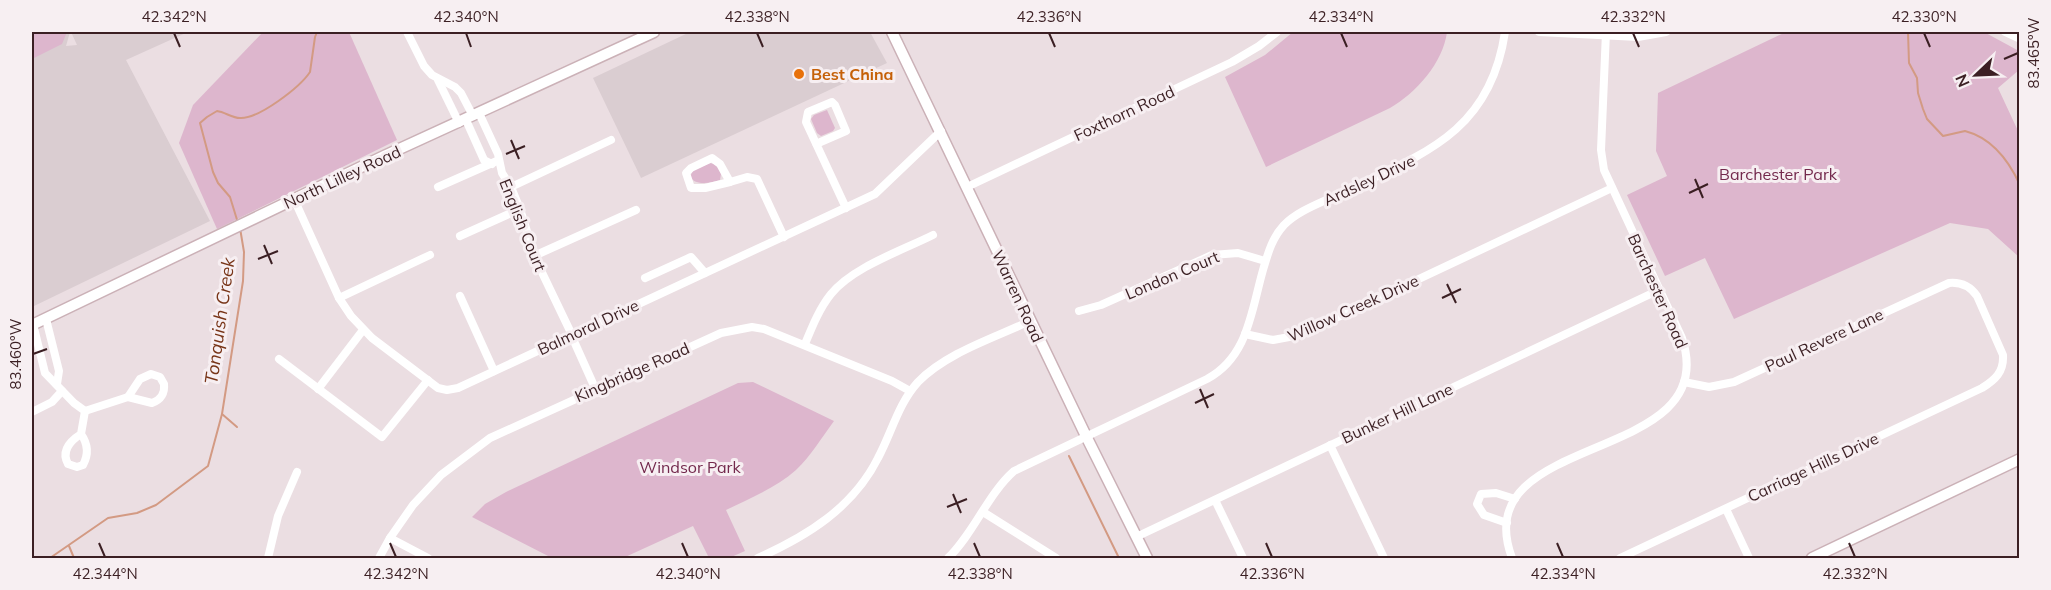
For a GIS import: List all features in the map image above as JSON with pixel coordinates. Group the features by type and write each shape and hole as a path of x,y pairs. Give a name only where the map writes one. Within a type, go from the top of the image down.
{"street":[{"path":"407,32 424,66 437,78 469,118"},
{"name":"North Lilley Road","path":"32,325 294,199 654,32"},
{"name":"Warren Road","path":"892,32 1030,321 1147,558"},
{"name":"Foxthorn Road","path":"967,187 1232,62 1277,32"},
{"name":"Ardsley Drive","path":"1245,334 1265,261 1276,236 1295,217 1421,155 1441,143 1459,128 1477,107 1490,84 1500,59 1505,32"},
{"path":"1539,32 1606,34 1638,38 1666,32"},
{"path":"2006,32 2019,39"},
{"name":"Barchester Road","path":"1512,558 1506,536 1507,523 1515,499 1525,485 1544,472 1658,418 1674,402 1684,382 1687,366 1684,346 1604,170 1601,150 1606,34"},
{"path":"437,78 455,87 461,93 484,160 495,162"},
{"path":"816,144 846,131 832,102 808,112 806,117 816,144 846,208"},
{"name":"English Court","path":"469,118 511,187 534,256 595,388"},
{"name":"Balmoral Drive","path":"294,199 339,298 351,316 363,330 428,381 442,389 453,389 572,337 875,194 940,131"},
{"path":"511,187 611,140"},
{"path":"730,182 720,164 712,158 686,172 686,178 692,188 705,188 730,182 747,177 757,179 784,237"},
{"path":"438,187 495,162"},
{"name":"Willow Creek Drive","path":"1245,334 1273,340 1300,335 1612,188"},
{"path":"460,236 520,209"},
{"path":"534,256 636,210"},
{"path":"805,344 822,306 838,287 867,268 933,235"},
{"name":"London Court","path":"1079,311 1101,305 1212,255 1238,253 1265,261"},
{"path":"339,298 430,255"},
{"path":"645,278 691,257 705,273"},
{"name":"Paul Revere Lane","path":"1684,382 1708,387 1734,382 1937,287 1949,283 1962,284"},
{"name":"Carriage Hills Drive","path":"1620,558 1982,388 1994,380 2001,370 2002,351 1977,296 1970,288 1962,284"},
{"name":"Bunker Hill Lane","path":"1136,537 1659,290"},
{"path":"460,296 494,371"},
{"path":"32,412 52,402 60,387 59,371 46,319"},
{"path":"758,558 790,544 833,514 853,496 875,464 898,411 910,391 925,375 945,360 1030,321"},
{"path":"32,325 45,373 84,411"},
{"name":"Kingbridge Road","path":"379,558 413,505 441,476 490,438 595,388 730,330 752,327 764,329 805,344 910,391"},
{"path":"318,389 363,330"},
{"path":"948,558 963,542 1005,480 1014,471 1216,374 1240,348 1245,334"},
{"path":"279,359 381,437 428,381"},
{"path":"84,411 128,397 152,403 163,394 163,380 156,375 145,375 128,397"},
{"path":"81,434 84,411"},
{"path":"1330,445 1384,558"},
{"path":"1812,558 2019,459"},
{"path":"268,558 278,516 297,472"},
{"path":"1507,523 1484,515 1477,504 1481,494 1496,494 1515,499"},
{"path":"1215,500 1243,558"},
{"path":"1726,509 1749,558"},
{"path":"983,512 1056,558"},
{"path":"390,538 428,558"}],"shaded area":[{"path":"32,32 70,32 66,46 77,45 71,32 188,32 126,60 210,221 32,307"},
{"path":"690,32 870,32 887,63 641,178 593,78"}],"green space":[{"path":"32,32 67,32 62,44 32,59"},
{"path":"263,32 349,32 397,140 217,229 179,143 193,105"},
{"path":"1293,32 1447,32 1434,66 1418,86 1400,102 1266,167 1225,77 1265,55"},
{"name":"Barchester Park","path":"1786,32 1984,32 2019,51 2019,70 1998,88 2019,133 2019,257 1988,229 1950,223 1734,319 1705,258 1665,276 1627,195 1667,176 1656,151 1658,93"},
{"path":"827,110 835,128 821,136 817,133 811,119 814,115"},
{"path":"710,163 717,165 721,174 720,180 700,183 690,177 693,170"},
{"name":"Windsor Park","path":"753,382 834,421 796,470 771,487 726,510 745,551 729,558 709,558 693,526 623,558 552,558 472,517 485,504 506,492 738,383"}],"waterway":[{"name":"Tonquish Creek","path":"238,223 230,197 218,183 213,172 200,123 217,111 237,118 248,117 268,108 288,93 310,72 317,32"},
{"path":"1908,32 1909,63 1917,78 1918,93 1927,119 1943,136 1965,131 1983,139 2005,159 2020,185"},
{"name":"Tonquish Creek","path":"50,558 108,518 137,513 156,505 208,466 222,414 243,281 244,252 240,228"},
{"path":"222,414 237,427"},
{"path":"1069,456 1119,558"},
{"path":"69,546 74,558"}],"place":[{"name":"Best China","path":"799,74"}]}
